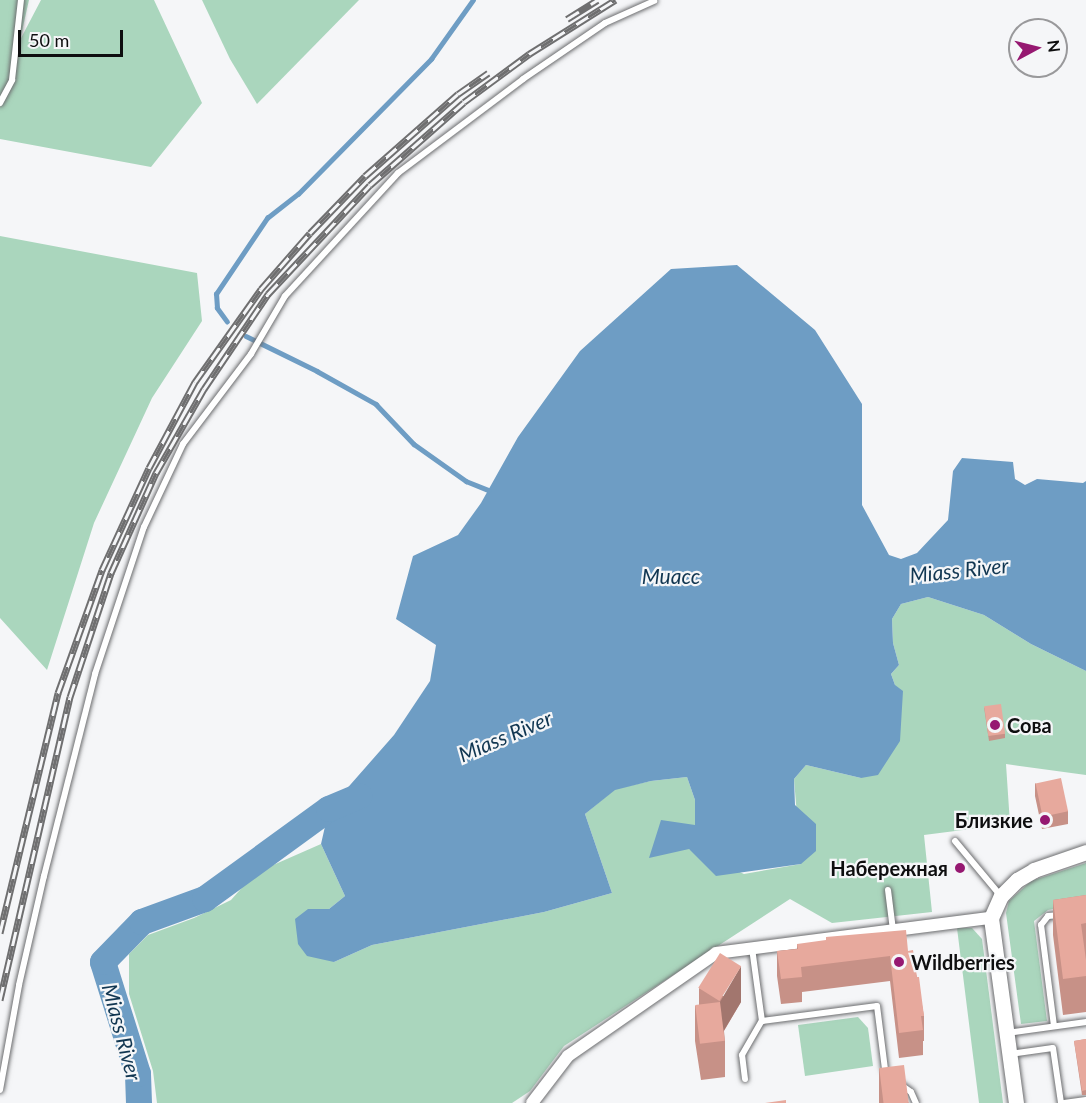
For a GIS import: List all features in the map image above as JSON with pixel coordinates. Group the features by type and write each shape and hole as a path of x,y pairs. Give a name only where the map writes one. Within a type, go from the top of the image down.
{"street":[{"path":"1016,1103 991,918 1000,896 1017,880 1035,870 1086,852"},
{"path":"534,1102 568,1056 716,953 991,918"}],"lane":[{"path":"0,103 12,80 21,0"},
{"path":"0,1090 31,930 95,674 144,527 183,444 251,354 285,296 398,173 523,79 596,29 654,1"},
{"path":"955,841 1000,896"},
{"path":"888,890 893,930"},
{"path":"1054,1026 1041,925 1048,916 1067,914"},
{"path":"745,1079 742,1055 762,1021 752,948"},
{"path":"762,1021 877,1006 885,1069"},
{"path":"1007,1033 1086,1022"},
{"path":"1010,1054 1053,1048 1062,1103 1086,1100"},
{"path":"898,1083 911,1092 916,1103"}],"green space":[{"path":"0,0 29,0 20,40 41,0 154,0 202,103 151,167 0,139"},
{"path":"202,0 359,0 257,104 230,59"},
{"path":"0,236 197,273 202,321 152,398 94,523 47,670 0,618"},
{"path":"928,597 984,615 1031,644 1086,671 1086,775 1006,764 1010,824 924,835 932,912 832,923 790,899 564,1046 530,1091 512,1103 157,1103 153,1071 129,994 129,954 148,935 194,918 231,900 255,873 321,844 345,896 329,909 308,909 334,962 372,945 544,912 612,893 585,814 615,789 651,781 687,777 695,800 695,826 689,849 744,874 801,864 794,779 806,765 861,778 895,685 891,674 899,665 893,643 892,619 901,604"},
{"path":"1086,863 1086,903 1048,910 1034,921 1047,1021 1021,1024 1006,913 1009,901 1031,881"},
{"path":"957,928 972,928 982,939 1003,1103 979,1103"},
{"path":"858,1017 868,1028 873,1066 805,1076 798,1025"}],"water":[{"name":"Миасс","path":"737,265 815,330 862,404 862,505 889,555 901,559 917,553 948,520 953,471 962,458 1013,462 1015,479 1025,485 1037,479 1083,483 1086,481 1086,671 1031,644 984,615 928,597 901,604 892,619 893,643 899,665 891,674 895,685 903,691 900,741 878,775 861,778 806,765 794,779 795,805 816,824 816,851 801,864 716,876 689,849 649,858 661,820 695,825 695,800 687,777 651,781 615,790 585,814 612,893 544,912 372,945 334,962 307,956 298,944 295,919 308,909 329,909 345,896 321,844 329,809 394,735 430,681 436,645 396,619 413,556 458,535 481,503 518,437 580,351 671,269"}],"building":[{"path":"1001,704 1005,734 988,736 984,706"},
{"path":"1061,778 1068,811 1043,817 1036,783"},
{"path":"1086,895 1086,923 1081,924 1086,976 1063,979 1053,900"},
{"path":"906,930 908,951 913,950 917,977 919,977 924,1016 921,1016 923,1030 899,1033 890,956 801,967 802,977 781,979 777,951 798,949 797,944 826,940 826,937"},
{"path":"720,953 741,966 719,1001 698,988"},
{"path":"720,1002 725,1041 700,1044 695,1005"},
{"path":"1086,1039 1086,1090 1082,1091 1074,1041"},
{"path":"904,1065 909,1103 883,1103 879,1068"},
{"path":"786,1100 786,1103 765,1103"}],"waterway":[{"path":"227,322 217,308 216,294 267,218 298,194 431,59 473,0"},
{"path":"246,336 317,371 376,404 414,444 466,481 488,490"},
{"name":"Miass River","path":"139,1103 138,1074 103,962 142,922 205,899 329,809 359,796"}],"railway":[{"path":"567,19 598,0"},
{"path":"0,1000 70,697 111,573 156,473 204,389 268,294 370,185 464,102 529,54 615,0"},
{"path":"0,933 58,693 102,570 149,468 195,382 261,289 310,233 365,176 458,94 488,73"}],"place":[{"name":"Сова","path":"995,725"},
{"name":"Близкие","path":"1045,820"},
{"name":"Набережная","path":"960,868"},
{"name":"Wildberries","path":"899,962"}]}
